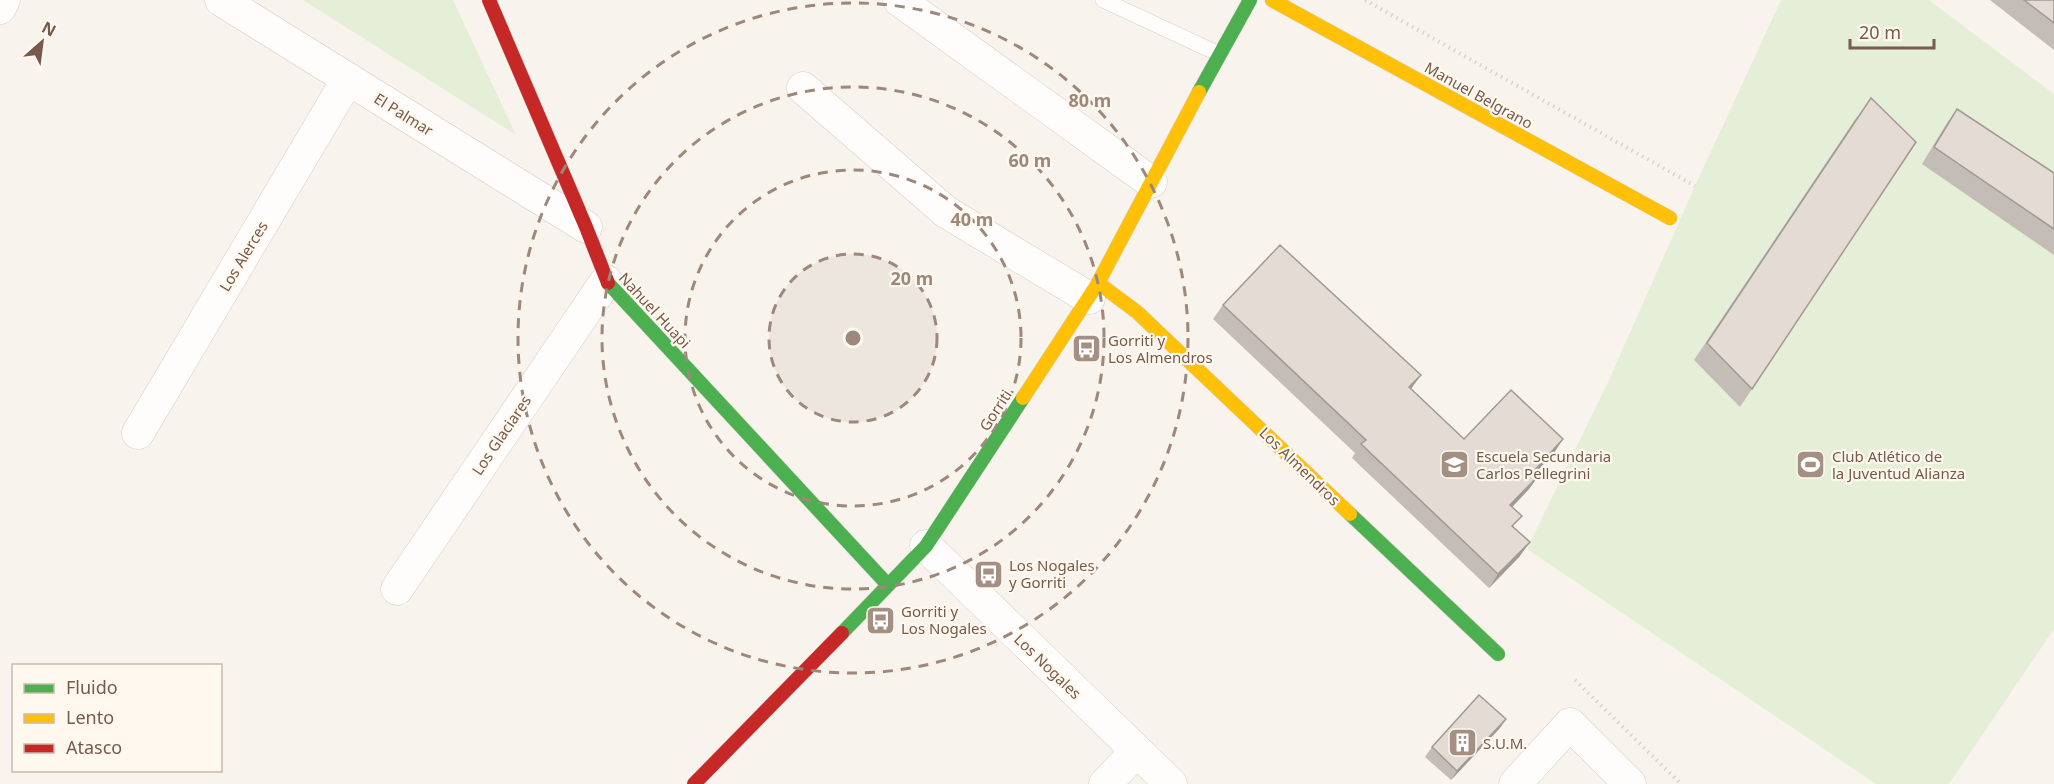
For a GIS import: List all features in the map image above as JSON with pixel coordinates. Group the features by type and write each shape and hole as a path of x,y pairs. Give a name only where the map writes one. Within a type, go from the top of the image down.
{"street":[{"path":"0,8 4,0"},
{"name":"El Palmar","path":"221,0 586,227"},
{"name":"Nahuel Huapi","path":"489,0 586,227 606,281 887,584"},
{"path":"899,0 1151,182"},
{"name":"Gorriti","path":"694,784 926,546 1094,290 1250,0"},
{"name":"Manuel Belgrano","path":"1272,0 1670,218"},
{"name":"Los Alerces","path":"138,434 348,79"},
{"path":"803,88 946,212 1094,290"},
{"name":"Los Glaciares","path":"396,589 606,281"},
{"name":"Los Almendros","path":"1094,290 1137,312 1498,654"},
{"name":"Los Nogales","path":"926,546 1171,784"},
{"path":"1515,784 1570,724 1630,784"},
{"path":"1104,784 1136,752"}],"lane":[{"path":"1103,0 1219,54"}],"path":[{"path":"1365,0 1695,186"},
{"path":"1575,681 1681,784"}],"green space":[{"path":"303,0 453,0 516,135"},
{"name":"Club Atlético de la Juventud Alianza","path":"1781,0 1929,0 2054,94 2054,629 1949,784 1876,784 1527,549 1609,380"}],"building":[{"path":"2024,0 2054,0 2054,23"},
{"path":"1871,98 1916,142 1752,389 1707,343"},
{"path":"1957,109 2054,173 2054,229 1934,147"},
{"path":"1280,245 1421,375 1409,387 1464,439 1511,390 1563,439 1534,471 1539,475 1510,505 1522,516 1512,526 1530,542 1498,574 1361,444 1366,440 1223,305"},
{"name":"S.U.M.","path":"1479,695 1506,719 1457,771 1432,747"}],"traffic: fast":[{"path":"1199,92 1250,0"},
{"path":"608,283 887,584"},
{"path":"842,633 926,546 1023,398"},
{"path":"1350,514 1498,654"}],"traffic: slow":[{"path":"1272,0 1670,218"},
{"path":"1023,398 1098,283 1199,92"},
{"path":"1098,283 1137,312 1350,514"}],"traffic: jam":[{"path":"489,0 608,283"},
{"path":"694,784 842,633"}],"place":[{"name":"Gorriti y Los Almendros","path":"1087,349"},
{"name":"Escuela Secundaria Carlos Pellegrini","path":"1455,465"},
{"name":"Club Atlético de la Juventud Alianza","path":"1811,465"},
{"name":"Los Nogales y Gorriti","path":"988,574"},
{"name":"Gorriti y Los Nogales","path":"880,620"},
{"name":"S.U.M.","path":"1462,743"}]}
